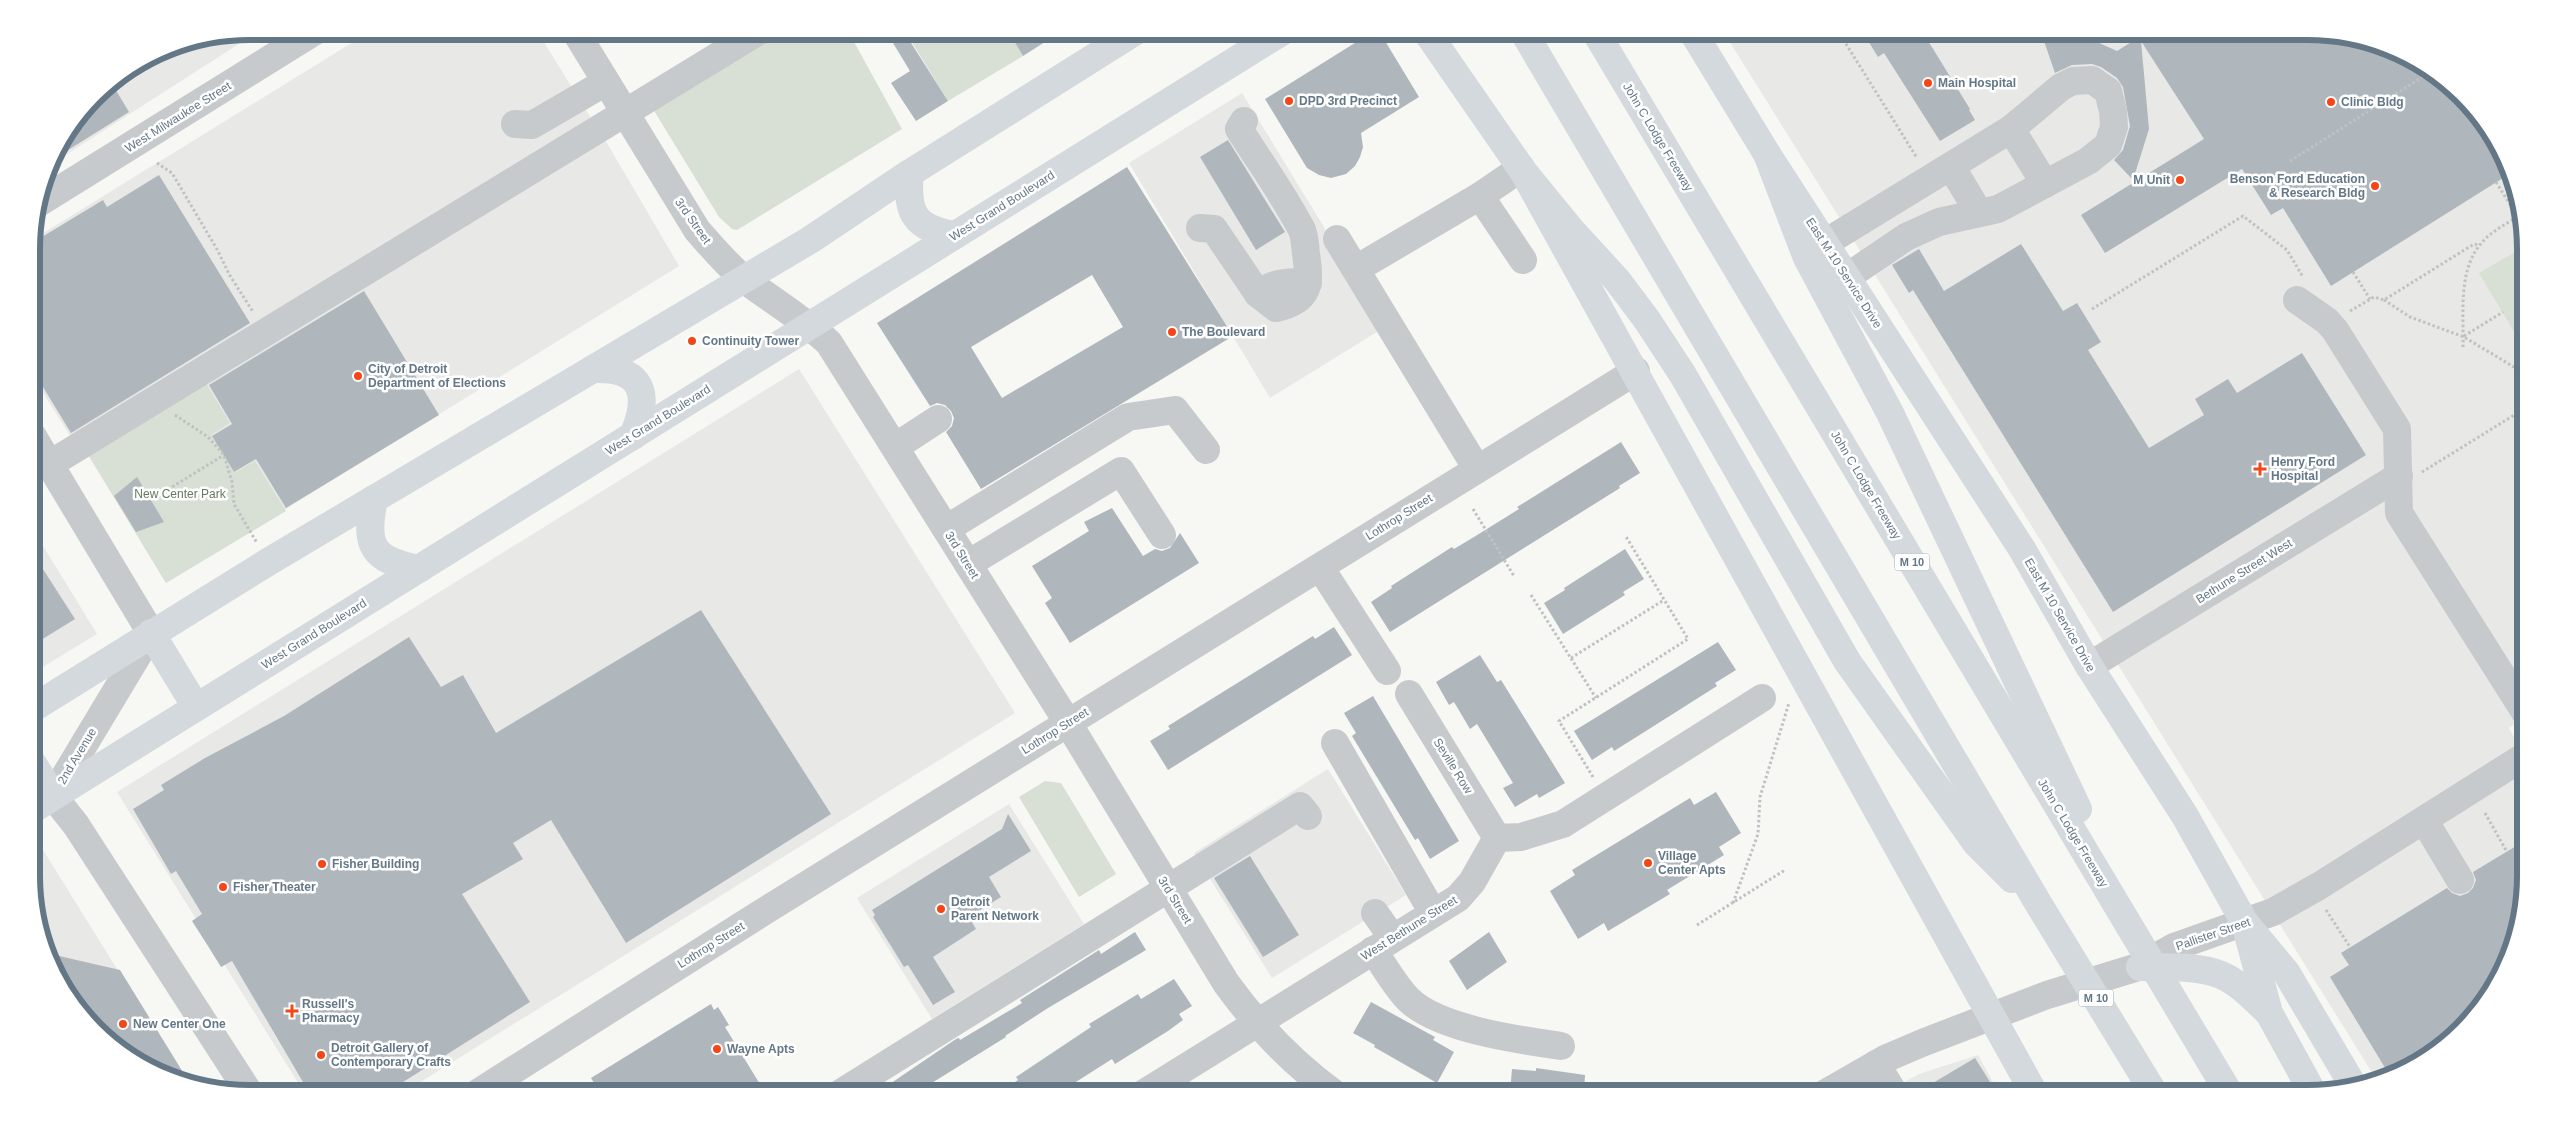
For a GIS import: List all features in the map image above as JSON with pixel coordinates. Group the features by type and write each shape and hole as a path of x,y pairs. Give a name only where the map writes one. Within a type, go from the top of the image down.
{"main road":[{"path":"40,704 268,562 810,240 910,173 1122,40"},
{"path":"1237,60 1247,40"},
{"name":"West Grand Boulevard","path":"43,803 1269,40"},
{"path":"1432,40 1522,170 1572,231 1617,280 1647,320 1683,376 1847,661 1976,843 2038,903"},
{"name":"M 10","path":"1528,40 2038,903 2149,1085"},
{"name":"John C Lodge Freeway","path":"1600,40 2225,1085"},
{"path":"1697,40 1767,154 1807,258 1890,413 2083,821 2226,1085"},
{"name":"East M 10 Service Drive","path":"1767,154 2022,549 2089,666 2185,816 2245,923 2286,972 2351,1081"},
{"path":"1522,170 1636,371 1707,506 2029,1085"},
{"path":"910,173 908,194 912,214 921,224 936,232 955,235"},
{"path":"592,369 611,368 623,372 632,377 640,388 643,401 641,417 632,436"},
{"path":"374,499 369,521 372,543 382,558 419,569"},
{"path":"151,633 196,707"},
{"path":"2245,923 2269,1013 2310,1085"},
{"path":"2138,967 2181,958 2235,983 2269,1013"}],"street":[{"name":"West Milwaukee Street","path":"46,198 301,40"},
{"name":"3rd Street","path":"580,40 697,230 744,279 810,326 829,343 1068,723 1226,983 1256,1022 1297,1064 1323,1085"},
{"path":"50,464 745,40"},
{"path":"1825,243 2011,129 2061,87 2073,81 2092,80 2108,91 2113,111 2114,126 2108,144 2088,161 1998,209 1939,222 1906,237 1847,276"},
{"path":"515,124 532,125 606,82"},
{"path":"1200,228 1214,229 1258,294 1276,308 1293,304 1302,297 1308,283 1309,273 1302,230 1239,129 1244,121"},
{"path":"2011,129 2045,184"},
{"path":"1951,166 1979,213"},
{"path":"1356,269 1522,170"},
{"path":"1483,194 1523,260"},
{"path":"1337,239 1477,469"},
{"path":"2302,291 2335,330 2397,429 2407,476 2399,514 2517,699"},
{"name":"Lothrop Street","path":"490,1085 1068,723 1636,371"},
{"path":"946,529 1047,460 1128,417 1175,410 1206,450"},
{"path":"895,447 938,419"},
{"path":"40,448 151,633"},
{"path":"968,564 1121,471 1162,535"},
{"name":"Bethune Street West","path":"2089,666 2407,476"},
{"path":"1320,567 1387,671"},
{"name":"2nd Avenue","path":"151,633 43,803 76,825 244,1085"},
{"name":"Seville Row","path":"1409,694 1497,838"},
{"path":"1497,838 1521,837 1563,824 1762,698"},
{"path":"1335,743 1434,913"},
{"name":"Pallister Street","path":"2181,958 2245,923 2273,912 2319,886 2517,761"},
{"path":"853,1085 1300,806 1308,816"},
{"path":"2424,820 2460,880"},
{"name":"West Bethune Street","path":"1157,1085 1458,898 1472,882 1497,838"},
{"path":"1375,913 1382,944 1399,988 1423,1011 1438,1018 1516,1040 1561,1046"},
{"path":"1840,1085 1876,1064 1922,1043 2047,996 2138,967"},
{"path":"1876,1064 1889,1085"}],"path":[{"path":"1844,40 1920,163"},
{"path":"2290,161 2425,76"},
{"path":"157,163 172,173 218,251 229,274 266,333"},
{"path":"2496,182 2513,209"},
{"path":"2092,309 2243,216 2287,250 2302,291"},
{"path":"2463,347 2466,282 2470,263 2479,245 2515,219"},
{"path":"2384,300 2474,244 2479,245"},
{"path":"2353,272 2370,299"},
{"path":"2345,314 2374,297 2384,300 2410,317 2464,337 2517,370"},
{"path":"2464,337 2503,312"},
{"path":"146,406 164,408 208,437 224,455 232,482 234,504 268,562"},
{"path":"2407,476 2517,413"},
{"path":"151,500 224,455"},
{"path":"1472,510 1514,576"},
{"path":"1597,784 1559,721 1688,639 1625,535"},
{"path":"1531,595 1596,698"},
{"path":"1571,658 1664,600"},
{"path":"1733,902 1758,834 1760,797 1789,703"},
{"path":"2484,814 2507,852"},
{"path":"1697,925 1785,870"},
{"path":"2326,909 2350,947"}],"shaded area":[{"path":"245,40 62,157 75,133 92,111 111,92 133,75 182,51 208,44"},
{"path":"356,40 543,40 592,120 72,439 40,388 40,235"},
{"name":"Henry Ford Hospital","path":"1729,40 2322,40 2349,44 2375,51 2412,68 2435,83 2456,101 2482,133 2506,182 2513,208 2517,235 2517,722 2509,728 2517,744 2517,890 2513,917 2506,943 2489,980 2474,1003 2456,1024 2424,1050 2373,1075"},
{"path":"1242,93 1385,327 1270,398 1129,163"},
{"path":"604,138 679,266 166,583 86,452"},
{"path":"799,369 1015,713 416,1085 299,1085 117,792"},
{"path":"40,541 97,634 40,669"},
{"path":"1328,769 1406,895 1272,978 1194,853"},
{"path":"1009,804 1084,924 932,1019 857,898"},
{"path":"40,845 182,1074 144,1057 122,1042 101,1024 75,992 56,956 47,930 40,890"},
{"path":"1978,1055 1995,1085 1899,1085 1919,1074"}],"green space":[{"path":"764,40 853,40 902,129 737,230 732,229 719,217 653,109"},
{"path":"911,40 1013,40 1023,56 948,101"},
{"path":"2517,251 2517,336 2479,273"},
{"name":"New Center Park","path":"206,383 230,423 211,435 234,473 255,461 286,511 166,583 88,454"},
{"path":"1045,781 1061,783 1116,874 1079,897 1019,797"}],"building":[{"path":"898,40 909,40 948,101 916,121 891,83 910,71 893,43"},
{"path":"1013,40 1048,40 1023,56"},
{"path":"1360,40 1384,40 1419,97 1361,133 1363,147 1355,166 1346,174 1331,178 1319,175 1307,168 1265,99"},
{"name":"Main Hospital","path":"1868,40 1928,40 1975,120 1940,141 1884,53 1878,57"},
{"path":"2089,40 2117,51 2135,40 2322,40 2349,44 2375,51 2424,75 2456,101 2482,133 2504,177 2331,286 2283,208 2271,215 2242,169 2105,253 2081,215 2204,139 2141,41 2149,129 2133,180 2114,160 2123,150 2130,126 2123,87 2117,78 2101,67 2092,64 2072,65 2055,73 2044,41"},
{"path":"115,89 129,112 64,152 83,122 101,101"},
{"path":"1228,140 1285,232 1256,250 1200,157"},
{"name":"The Boulevard","path":"1127,167 1233,336 981,489 946,432 952,426 954,418 951,411 945,405 937,403 930,406 877,323","holes":["1092,275 1123,327 1002,398 971,347"]},
{"path":"159,175 250,323 71,433 40,382 40,238 103,200 107,207"},
{"path":"2021,244 2063,311 2077,303 2101,342 2088,350 2149,448 2204,415 2195,399 2228,379 2237,393 2302,353 2366,455 2113,612 1913,290 1909,293 1892,265 1919,249 1944,291"},
{"path":"364,291 439,415 286,508 256,459 234,472 212,436 232,424 209,385"},
{"path":"1621,442 1640,473 1619,486 1620,488 1390,632 1371,602 1392,588 1391,586 1452,547 1454,549 1519,509 1517,507"},
{"path":"137,477 164,522 136,532 114,496"},
{"path":"1112,508 1143,556 1155,549 1162,551 1170,548 1180,533 1199,563 1070,643 1045,603 1052,598 1032,566 1089,531 1084,522"},
{"path":"1625,549 1644,579 1623,592 1625,595 1563,634 1544,603"},
{"path":"40,564 75,619 40,641"},
{"path":"701,610 831,814 626,943 551,820 513,843 523,859 462,894 530,1002 398,1085 305,1085 232,961 221,967 192,921 202,914 176,871 171,874 133,809 164,790 161,785 205,758 284,716 409,637 441,687 463,675 496,733"},
{"path":"1334,627 1352,655 1168,770 1150,741 1170,729 1168,726 1313,636 1315,639"},
{"path":"1718,642 1736,670 1715,683 1717,686 1614,751 1612,747 1592,760 1574,731"},
{"path":"1480,655 1497,682 1501,680 1565,783 1539,798 1537,794 1515,807 1503,788 1513,783 1477,724 1470,729 1454,702 1449,705 1436,682"},
{"path":"1373,696 1459,841 1430,859 1418,838 1415,840 1352,736 1356,733 1344,713"},
{"name":"Village Center Apts","path":"1716,792 1741,833 1719,847 1724,855 1667,890 1670,894 1608,931 1604,923 1578,939 1550,891 1575,875 1572,870 1690,798 1694,805"},
{"path":"1008,814 1031,851 989,877 1001,897 969,917 976,929 933,957 955,992 933,1005 908,965 904,967 873,917 875,915 872,910 1002,829"},
{"path":"2517,845 2517,890 2510,930 2501,956 2482,992 2456,1024 2424,1050 2386,1070 2330,977 2349,965 2341,953 2447,888 2452,893 2460,896 2468,893 2473,888 2476,880 2473,872"},
{"path":"1250,856 1299,935 1263,957 1214,878"},
{"path":"1135,932 1146,950 1048,1008 1006,1037 929,1085 888,1085 956,1039 959,1038 960,1040 1022,1003 1020,1000 1099,950 1101,954"},
{"path":"1489,932 1507,962 1467,990 1449,961"},
{"name":"New Center One","path":"56,955 120,970 185,1075 144,1057 101,1024 75,992"},
{"path":"1174,979 1192,1006 1179,1014 1183,1020 1168,1031 1115,1064 1112,1059 1071,1085 1010,1085 1018,1080 1016,1077 1091,1027 1089,1024 1138,994 1141,999"},
{"path":"1371,1002 1435,1037 1433,1040 1454,1052 1437,1083 1353,1033"},
{"path":"711,1004 714,1010 718,1007 729,1025 725,1027 760,1085 595,1085 591,1078"},
{"path":"1975,1058 1992,1085 1929,1085"},
{"path":"1536,1068 1585,1075 1584,1085 1511,1085 1512,1069 1536,1071"}],"place":[{"name":"Main Hospital","path":"1928,83"},
{"name":"DPD 3rd Precinct","path":"1289,101"},
{"name":"Clinic Bldg","path":"2331,102"},
{"name":"M Unit","path":"2180,180"},
{"name":"Benson Ford Education & Research Bldg","path":"2375,186"},
{"name":"The Boulevard","path":"1172,332"},
{"name":"Continuity Tower","path":"692,341"},
{"name":"City of Detroit Department of Elections","path":"358,376"},
{"name":"Henry Ford Hospital","path":"2260,469"},
{"name":"Village Center Apts","path":"1648,863"},
{"name":"Fisher Building","path":"322,864"},
{"name":"Fisher Theater","path":"223,887"},
{"name":"Detroit Parent Network","path":"941,909"},
{"name":"Russell's Pharmacy","path":"292,1011"},
{"name":"New Center One","path":"123,1024"},
{"name":"Wayne Apts","path":"717,1049"},
{"name":"Detroit Gallery of Contemporary Crafts","path":"321,1055"}]}
